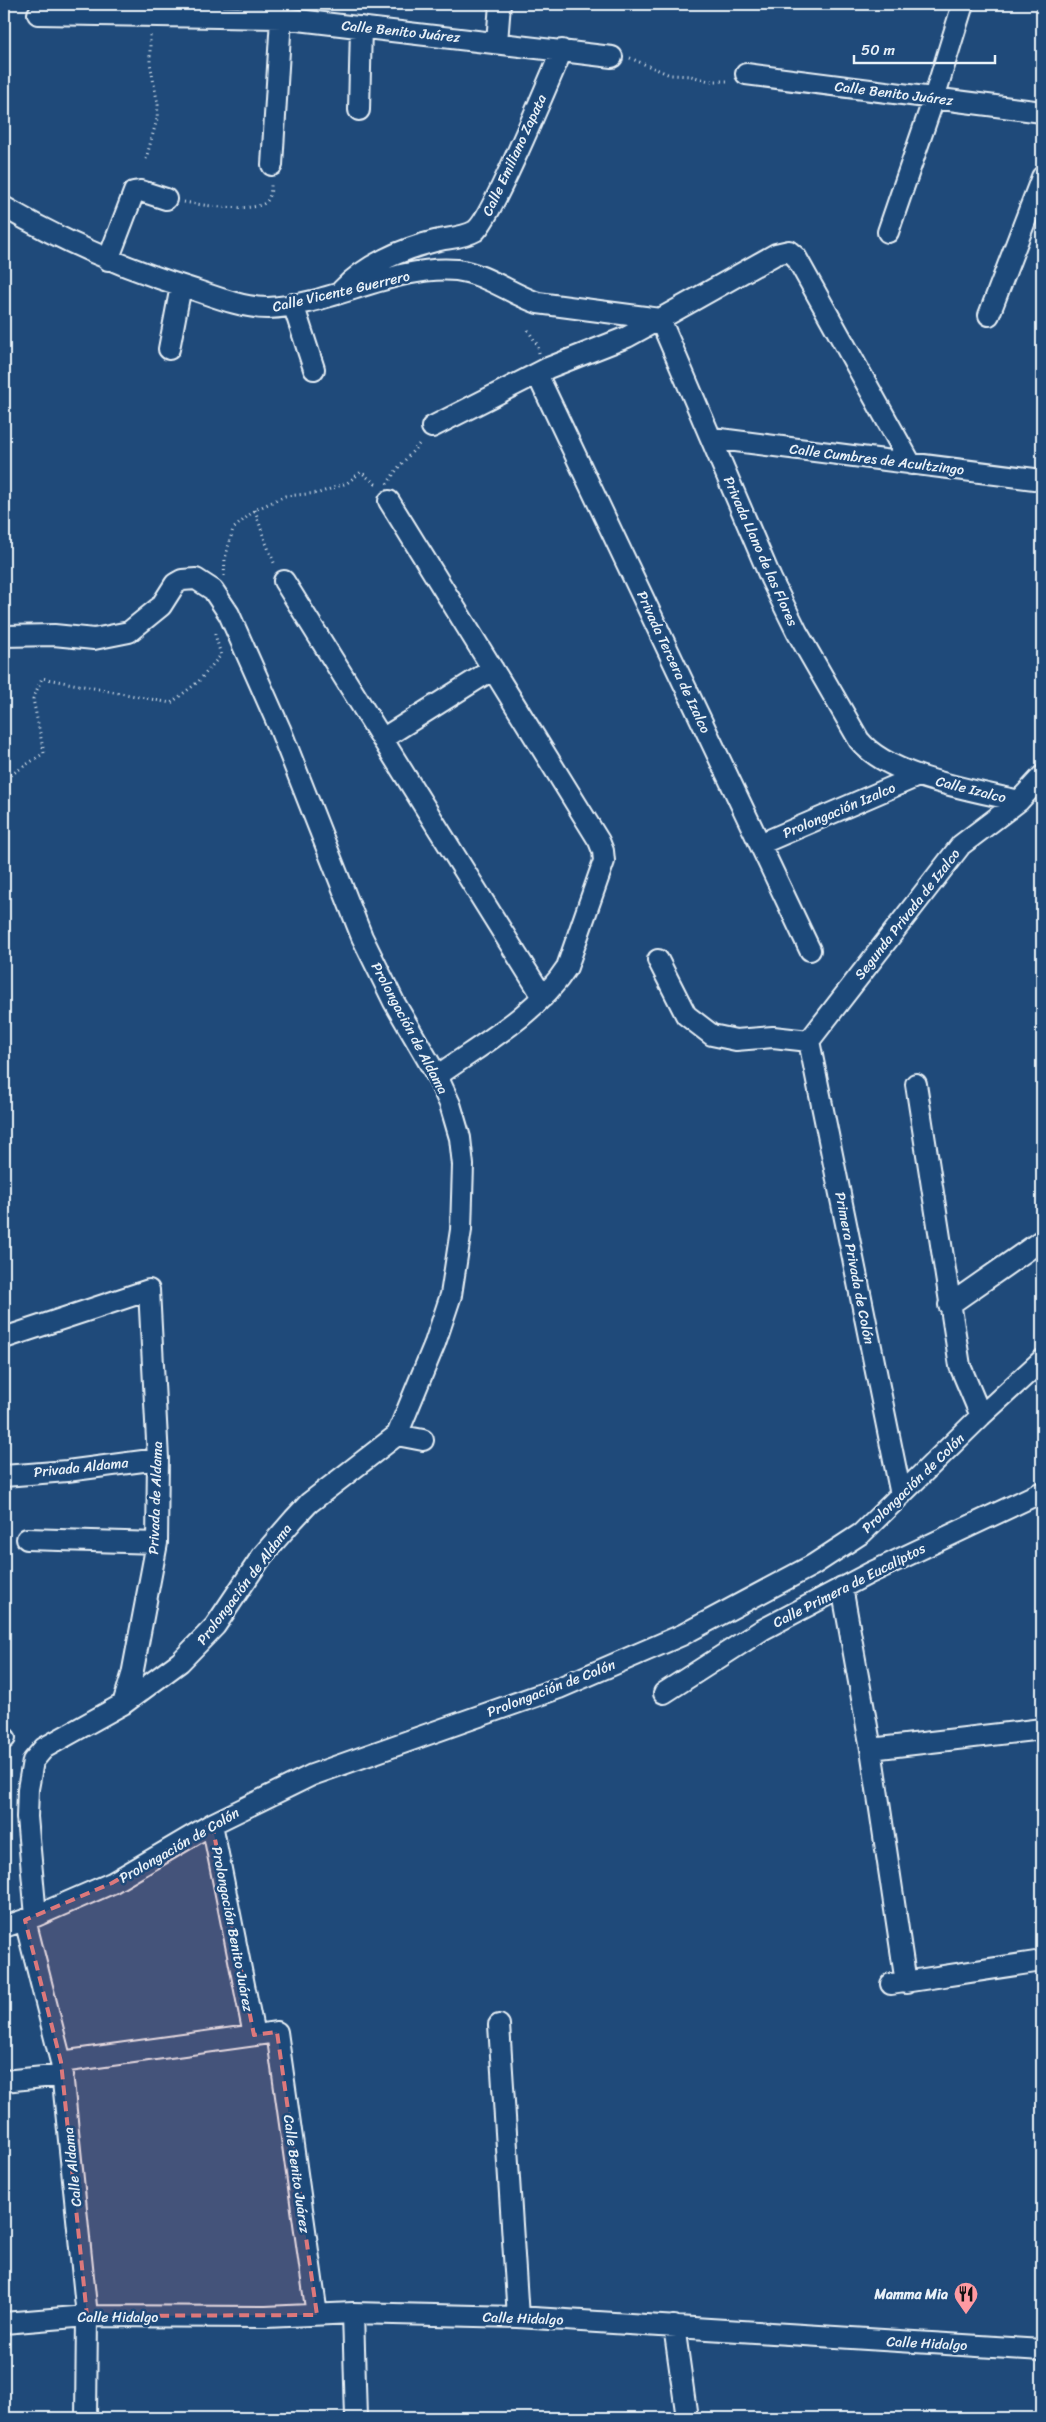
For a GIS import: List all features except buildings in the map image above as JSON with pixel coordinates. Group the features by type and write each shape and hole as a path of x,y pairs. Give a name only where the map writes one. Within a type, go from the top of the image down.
{"street":[{"path":"497,42 500,4"},
{"path":"888,232 934,98 963,4"},
{"path":"272,165 280,11"},
{"name":"Calle Benito Juárez","path":"38,14 150,16 280,11 362,26 612,57"},
{"path":"359,110 362,26"},
{"name":"Calle Emiliano Zapata","path":"340,292 361,272 409,250 468,234 479,228 495,200 562,50"},
{"name":"Calle Benito Juárez","path":"746,74 1042,112"},
{"path":"989,315 1042,177"},
{"path":"108,260 134,192 142,191 166,199"},
{"name":"Calle Vicente Guerrero","path":"4,207 63,240 108,260 181,286 254,307 280,307 418,273 457,270 485,279 520,298 538,303 660,319"},
{"path":"432,427 562,362 627,337 776,254 789,251 796,256 911,464"},
{"path":"169,350 181,286"},
{"path":"293,304 314,369"},
{"name":"Privada Llano de las Flores","path":"660,319 771,579 797,632 852,729 867,750 877,758 918,776"},
{"name":"Privada Tercera de Izalco","path":"537,374 810,950"},
{"name":"Calle Cumbres de Acultzingo","path":"712,438 1042,480"},
{"path":"389,501 603,851 602,869 567,967 557,983 524,1014 437,1076"},
{"name":"Prolongación de Aldama","path":"4,636 54,635 94,639 129,632 161,606 175,584 188,578 203,582 213,590 222,602 280,730 362,937 398,1009 437,1076 450,1104 460,1138 464,1188 461,1230 451,1295 444,1321 397,1435 310,1503 262,1556 215,1626 180,1662 123,1704 44,1748 33,1761 28,1789 27,1817 30,1918"},
{"path":"284,581 543,997"},
{"path":"382,739 492,669"},
{"name":"Prolongación Izalco","path":"760,844 918,776"},
{"name":"Calle Izalco","path":"918,776 1019,801 1042,776"},
{"name":"Segunda Privada de Izalco","path":"810,1042 961,845 1019,801"},
{"path":"658,960 686,1015 712,1035 736,1040 773,1037 810,1042"},
{"name":"Primera Privada de Colón","path":"810,1042 901,1495"},
{"path":"916,1084 960,1366 981,1416"},
{"path":"949,1304 1042,1240"},
{"name":"Privada de Aldama","path":"4,1338 149,1290 158,1459 157,1542 132,1675 123,1704"},
{"name":"Prolongación de Colón","path":"4,1926 30,1918 112,1883 212,1824 312,1775 559,1688 682,1635 813,1565 862,1533 981,1416 1042,1360"},
{"path":"397,1435 423,1440"},
{"name":"Privada Aldama","path":"4,1476 67,1471 158,1459"},
{"name":"Calle Primera de Eucaliptos","path":"664,1693 762,1630 842,1587 1042,1492"},
{"path":"26,1539 157,1542"},
{"path":"842,1587 871,1749 898,1983 1042,1961"},
{"path":"871,1749 1042,1729"},
{"name":"Prolongación Benito Juárez","path":"212,1824 254,2035"},
{"name":"Calle Aldama","path":"30,1918 62,2069 87,2316 86,2418"},
{"path":"499,2025 518,2316"},
{"name":"Calle Benito Juárez","path":"254,2035 277,2032 317,2316"},
{"path":"4,2081 254,2035"},
{"path":"353,2313 356,2418"},
{"name":"Calle Hidalgo","path":"4,2323 87,2316 266,2317 353,2313 518,2316 1042,2350"},
{"path":"674,2326 687,2418"}],"path":[{"path":"146,160 157,119 158,105 150,62 150,16"},
{"path":"636,60 658,72 726,82 746,74"},
{"path":"166,199 212,206 257,206 265,203 269,197 272,165"},
{"path":"528,330 536,342"},
{"path":"4,782 6,778 44,753 33,699 42,678 171,703 198,682 221,655 212,624 222,602 225,559 233,530 255,510 285,496 319,494 347,483 361,472 383,490 398,468 432,427"},
{"path":"255,510 271,558 284,581"}],"highlighted area":[{"path":"212,1824 254,2035 277,2032 317,2315 87,2316 61,2062 25,1920 112,1883"}],"place":[{"name":"Mamma Mia","path":"966,2315"}]}
